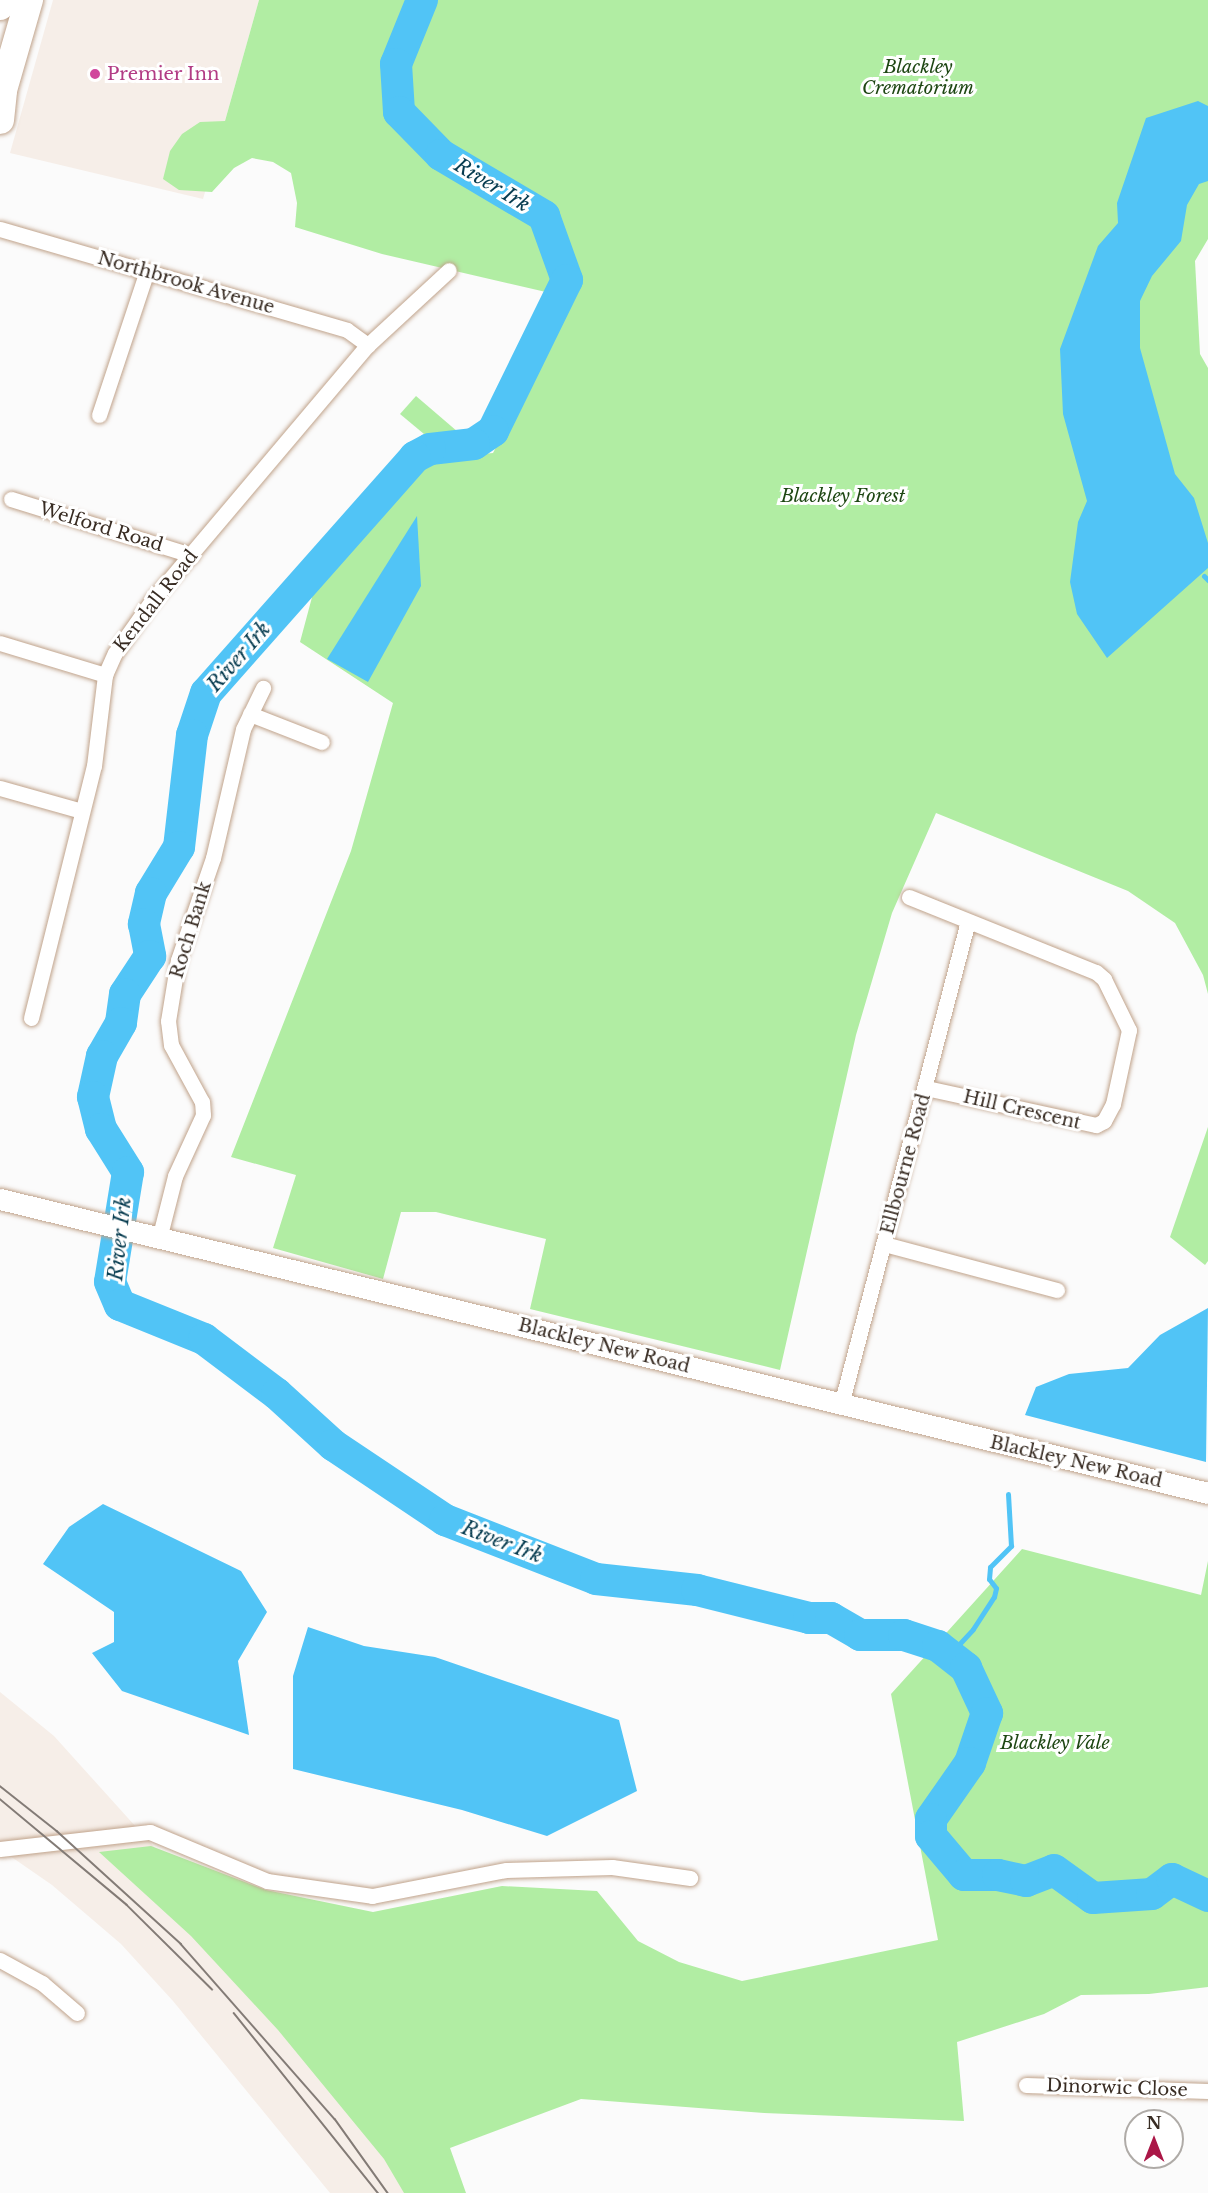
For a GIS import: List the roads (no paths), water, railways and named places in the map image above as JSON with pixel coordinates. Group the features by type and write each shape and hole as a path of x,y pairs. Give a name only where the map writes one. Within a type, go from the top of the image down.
{"highway":[{"path":"0,6 2,0"},
{"path":"0,120 2,92 29,0"}],"street":[{"name":"Northbrook Avenue","path":"0,229 347,330 368,345"},
{"name":"Kendall Road","path":"31,1018 94,766 105,675 128,633 368,345 448,270"},
{"path":"99,415 147,271"},
{"name":"Welford Road","path":"11,499 191,555"},
{"path":"0,643 105,675"},
{"name":"Roch Bank","path":"160,1235 175,1176 203,1115 202,1101 171,1045 168,1021 178,960 213,858 243,729 263,688"},
{"path":"250,714 322,742"},
{"path":"0,788 82,811"},
{"name":"Hill Crescent","path":"909,897 1096,972 1104,979 1129,1030 1113,1104 1104,1120 1086,1126 926,1088"},
{"name":"Ellbourne Road","path":"841,1405 968,921"},
{"name":"Blackley New Road","path":"0,1198 160,1235 841,1405 1208,1493"},
{"path":"884,1244 1057,1290"},
{"path":"0,1849 150,1832 267,1881 372,1896 506,1869 612,1867 690,1878"},
{"path":"0,1960 42,1983 77,2013"},
{"name":"Dinorwic Close","path":"1026,2085 1208,2091"}],"water":[{"path":"1198,101 1208,106 1208,181 1199,184 1187,205 1181,241 1152,276 1140,301 1140,348 1175,474 1194,498 1208,543 1208,568 1107,658 1077,614 1070,582 1078,522 1087,501 1063,414 1060,349 1098,246 1118,223 1117,203 1146,118"},
{"path":"417,516 421,586 368,682 327,659"},
{"path":"1208,1308 1206,1462 1025,1415 1036,1387 1069,1374 1128,1368 1160,1335"},
{"path":"103,1504 241,1571 267,1612 238,1661 249,1735 122,1691 92,1653 114,1642 114,1612 43,1564 69,1527"},
{"path":"308,1627 364,1646 435,1657 619,1720 637,1791 547,1836 462,1810 293,1769 293,1676"}],"waterway":[{"name":"River Irk","path":"422,0 396,64 399,112 441,155 544,216 567,280 493,431 474,444 430,449 415,457 206,693 192,735 179,847 151,893 144,924 150,956 125,994 121,1023 102,1056 93,1097 101,1129 128,1172 110,1282 120,1305 204,1339 277,1394 333,1445 445,1520 596,1579 697,1590 809,1618 831,1618 860,1635 904,1635 938,1646 966,1668 987,1713 970,1763 931,1819 931,1836 964,1875 998,1875 1026,1881 1054,1870 1093,1898 1152,1894 1172,1879 1208,1896"},
{"path":"1204,576 1208,580"},
{"path":"949,1655 973,1629 994,1597 996,1588 989,1579 990,1567 1011,1546 1008,1494"}],"tram line":[{"path":"0,1786 57,1831 181,1944 335,2119 388,2193"},
{"path":"0,1799 127,1905 212,1989"},
{"path":"234,2013 378,2193"}],"place":[{"name":"Premier Inn","path":"95,74"}],"park label":[{"name":"Blackley Crematorium","path":"918,78"},
{"name":"Blackley Forest","path":"843,496"},
{"name":"Blackley Vale","path":"1055,1743"}]}
